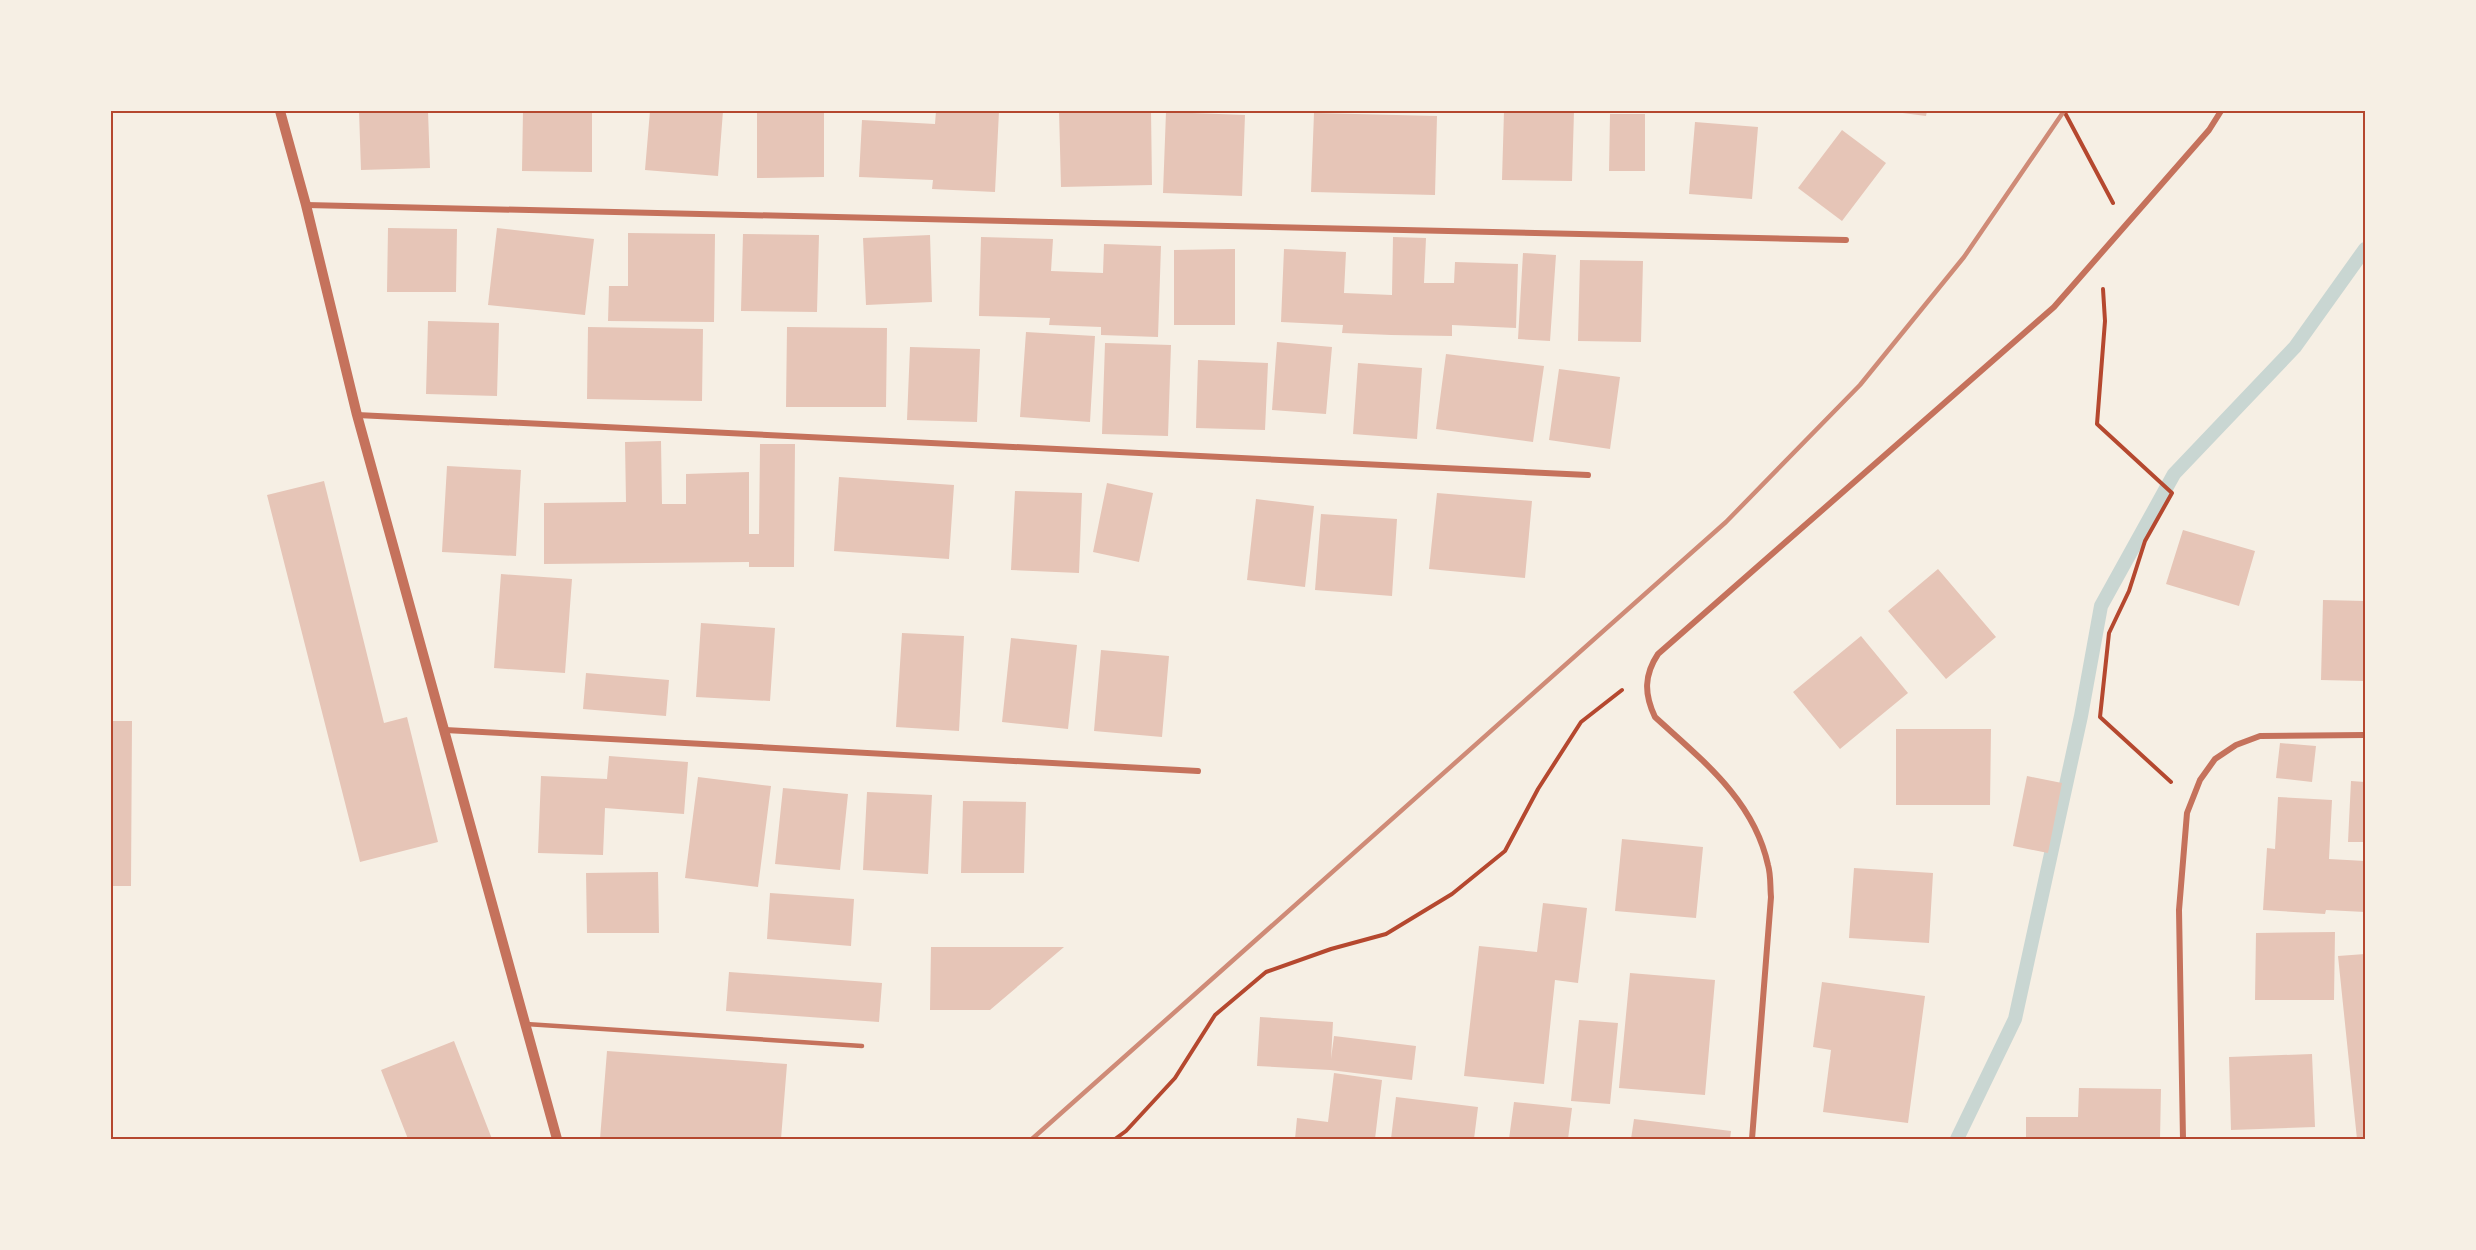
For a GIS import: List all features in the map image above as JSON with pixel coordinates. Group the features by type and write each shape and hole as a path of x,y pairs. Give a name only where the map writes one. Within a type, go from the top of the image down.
{"street":[{"path":"280,111 306,205 357,415 557,1139"},
{"path":"1752,1139 1771,897 1769,866 1760,839 1745,808 1725,782 1655,717 1649,705 1646,690 1649,669 1658,654 2054,307 2209,130 2221,111"},
{"path":"306,205 1845,240"},
{"path":"357,415 1588,475"},
{"path":"445,730 1198,771"},
{"path":"2183,1139 2179,910 2187,813 2200,780 2215,759 2236,745 2260,736 2365,735"}],"lane":[{"path":"526,1024 862,1046"}],"path":[{"path":"2064,111 2125,226"},
{"path":"2101,253 2105,321 2097,424 2172,493 2145,541 2129,591 2109,633 2100,717 2192,800"},
{"path":"1114,1139 1126,1131 1175,1078 1215,1015 1266,972 1331,949 1386,934 1452,894 1505,851 1538,789 1581,722 1649,669"}],"building":[{"path":"359,111 428,111 430,168 361,170"},
{"path":"523,111 592,111 592,172 522,171"},
{"path":"650,111 723,111 718,176 645,170"},
{"path":"757,111 824,111 824,177 757,178"},
{"path":"936,111 999,111 995,192 932,189 933,180 859,177 862,120 935,124"},
{"path":"1059,111 1151,111 1152,185 1061,187"},
{"path":"1504,111 1574,111 1572,181 1502,180"},
{"path":"1887,111 1927,111 1926,116"},
{"path":"1166,112 1245,115 1242,196 1163,193"},
{"path":"1314,113 1437,116 1435,195 1311,192"},
{"path":"1610,114 1645,114 1645,171 1609,171"},
{"path":"1695,122 1758,127 1752,199 1689,194"},
{"path":"1842,130 1886,163 1842,221 1798,188"},
{"path":"388,228 457,229 456,292 387,292"},
{"path":"497,228 594,239 585,315 488,305"},
{"path":"628,233 715,234 714,322 608,321 609,286 628,286"},
{"path":"743,234 819,235 817,312 741,311"},
{"path":"930,235 932,302 866,305 863,238"},
{"path":"981,237 1053,239 1051,271 1103,273 1104,244 1161,246 1158,337 1101,335 1101,327 1049,325 1050,318 979,316"},
{"path":"1393,237 1426,238 1424,283 1454,283 1455,262 1518,264 1516,328 1452,325 1452,336 1391,335 1342,333 1343,325 1281,322 1284,249 1346,252 1344,293 1392,295"},
{"path":"1235,249 1235,325 1174,325 1174,250"},
{"path":"1523,253 1556,255 1550,341 1518,339"},
{"path":"1580,260 1643,261 1641,342 1578,341"},
{"path":"428,321 499,323 497,396 426,394"},
{"path":"588,327 703,329 702,401 587,399"},
{"path":"787,327 887,328 886,407 786,407"},
{"path":"1026,332 1095,336 1090,422 1020,417"},
{"path":"1277,342 1332,347 1326,414 1272,410"},
{"path":"1105,343 1171,345 1168,436 1102,434"},
{"path":"910,347 980,349 977,422 907,420"},
{"path":"1446,354 1544,366 1533,442 1436,429"},
{"path":"1198,360 1268,363 1265,430 1196,428"},
{"path":"1358,363 1422,368 1417,439 1353,434"},
{"path":"1559,369 1620,377 1610,449 1549,440"},
{"path":"661,441 662,504 686,504 686,474 749,472 749,534 759,534 760,444 795,444 794,567 749,567 749,562 544,564 544,503 626,502 625,442"},
{"path":"447,466 521,470 516,556 442,552"},
{"path":"839,477 954,485 949,559 834,551"},
{"path":"324,481 384,723 407,717 438,842 360,862 267,495"},
{"path":"1107,483 1153,493 1139,562 1093,552"},
{"path":"1015,491 1082,493 1079,573 1011,570"},
{"path":"1437,493 1532,501 1525,578 1429,569"},
{"path":"1256,499 1314,506 1305,587 1247,580"},
{"path":"1321,514 1397,519 1392,596 1315,590"},
{"path":"2183,530 2255,551 2239,606 2166,584"},
{"path":"1938,569 1996,637 1946,679 1888,611"},
{"path":"501,574 572,579 565,673 494,668"},
{"path":"2323,600 2365,601 2365,681 2321,680"},
{"path":"701,623 775,628 770,701 696,697"},
{"path":"902,633 964,636 959,731 896,727"},
{"path":"1861,636 1908,693 1840,749 1793,692"},
{"path":"1011,638 1077,645 1068,729 1002,722"},
{"path":"1101,650 1169,656 1162,737 1094,731"},
{"path":"586,673 669,680 666,716 583,709"},
{"path":"111,721 132,721 131,886 111,886"},
{"path":"1896,729 1991,729 1990,805 1896,805"},
{"path":"2280,743 2316,746 2312,782 2276,778"},
{"path":"609,756 688,762 684,814 605,808 603,855 538,853 541,776 607,779"},
{"path":"2027,776 2062,783 2048,853 2013,846"},
{"path":"698,777 771,786 758,887 685,878"},
{"path":"2351,781 2365,782 2365,842 2348,842"},
{"path":"783,788 848,794 840,870 775,864"},
{"path":"867,792 932,795 928,874 863,870"},
{"path":"2278,797 2332,800 2329,859 2365,861 2365,912 2326,910 2325,914 2263,910 2267,848 2275,849"},
{"path":"963,801 1026,802 1024,873 961,873"},
{"path":"1622,839 1703,847 1696,918 1615,911"},
{"path":"1854,868 1933,873 1929,943 1849,938"},
{"path":"658,872 659,933 587,933 586,873"},
{"path":"770,893 854,899 851,946 767,939"},
{"path":"1543,903 1587,908 1578,983 1555,980 1544,1084 1464,1076 1479,946 1537,952"},
{"path":"2335,932 2334,1000 2255,1000 2256,933"},
{"path":"931,947 1064,947 990,1010 930,1010"},
{"path":"2365,954 2365,1139 2357,1139 2338,956"},
{"path":"729,972 882,983 879,1022 726,1011"},
{"path":"1630,973 1715,980 1705,1095 1619,1088"},
{"path":"1822,982 1925,996 1908,1123 1823,1112 1831,1050 1813,1047"},
{"path":"1260,1017 1333,1022 1331,1059 1334,1036 1416,1046 1412,1080 1330,1070 1257,1066"},
{"path":"1579,1020 1618,1023 1610,1104 1571,1101"},
{"path":"454,1041 492,1139 408,1139 381,1070"},
{"path":"607,1051 787,1064 781,1139 600,1139"},
{"path":"2312,1054 2315,1127 2231,1130 2229,1057"},
{"path":"1334,1073 1382,1080 1375,1139 1295,1139 1297,1118 1328,1122"},
{"path":"2079,1088 2161,1089 2160,1139 2026,1139 2026,1117 2078,1117"},
{"path":"1396,1097 1478,1107 1474,1139 1391,1139"},
{"path":"1514,1102 1572,1108 1568,1139 1509,1139"},
{"path":"1634,1119 1731,1131 1730,1139 1631,1139"}],"waterway":[{"path":"1957,1139 2015,1019 2081,716 2101,606 2174,474 2295,347 2365,249"}],"railway":[{"path":"1032,1139 1726,522 1860,385 1964,257 2064,111"}]}
